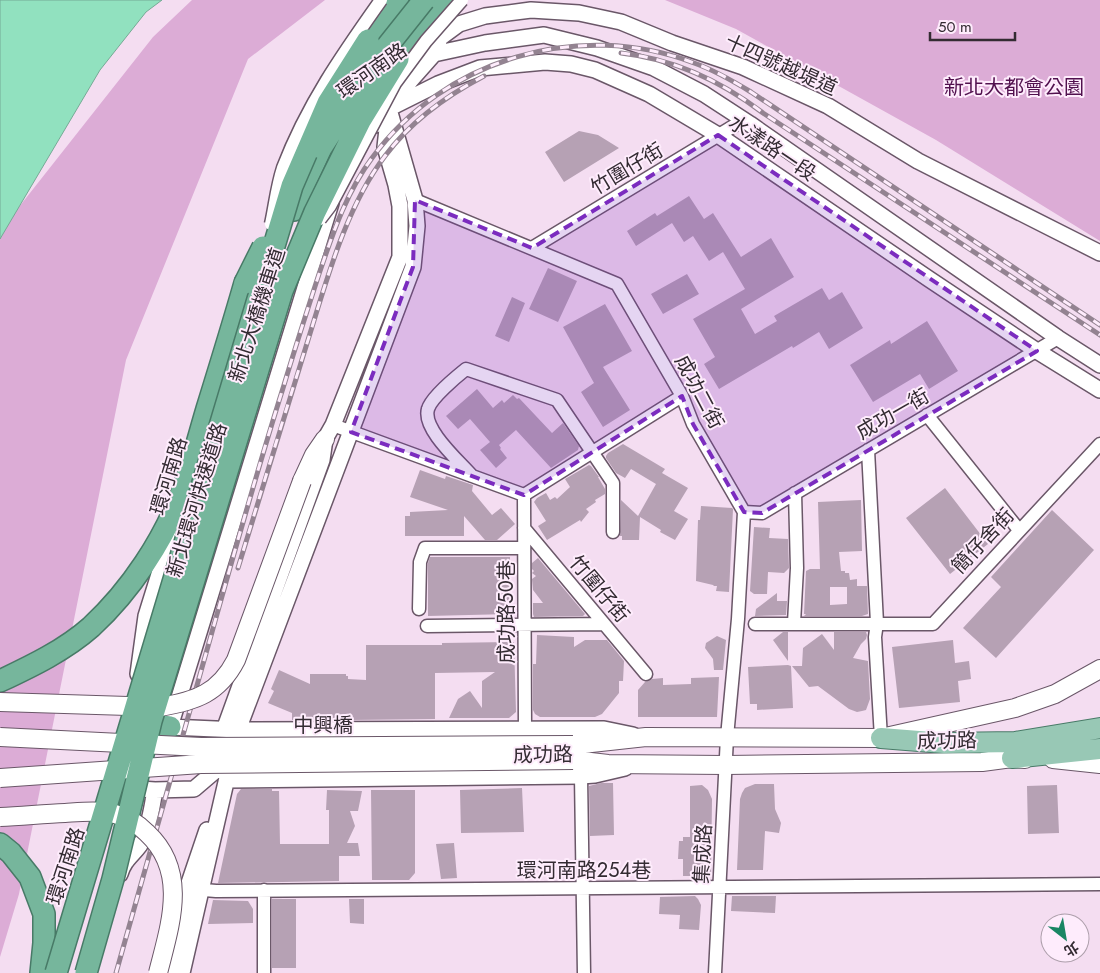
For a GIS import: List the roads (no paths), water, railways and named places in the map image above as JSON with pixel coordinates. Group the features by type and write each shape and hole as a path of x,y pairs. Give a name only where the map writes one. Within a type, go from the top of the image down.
{"highway":[{"name":"新北環河快速道路","path":"55,973 292,186 328,103 368,40 398,0"},
{"path":"71,973 100,875 150,723 183,577 300,194 338,108 357,74 378,43 412,0"},
{"path":"321,148 385,49 424,0"},
{"name":"新北環河快速道路","path":"86,973 113,879 150,723 282,291 315,212 360,121 398,59 421,28 446,0"},
{"path":"0,681 60,650 90,628 114,603 143,566 182,490 245,282 292,186"},
{"path":"123,864 123,788 150,723"},
{"path":"0,844 11,853 30,877 44,914 41,973"}],"main road":[{"path":"0,702 160,707 181,704 212,690 222,682 236,660 302,481 314,455 329,432"},
{"name":"成功路","path":"646,737 881,738 1015,708 1055,694 1100,669"},
{"path":"881,738 944,743 1015,742 1100,728"},
{"name":"中興橋","path":"0,737 201,747 573,753 608,764 641,764"},
{"name":"中興橋","path":"0,778 201,764 573,753 646,737"},
{"path":"1012,758 1100,749"},
{"name":"成功路","path":"641,764 982,762 1012,758 1051,759 1100,764"},
{"path":"0,817 80,812 114,813 138,825 154,839 166,860 172,877 174,897 173,912 158,973"}],"street":[{"name":"新北大橋機車道","path":"206,502 283,170 306,115 341,57 381,0"},
{"name":"新北大橋機車道","path":"206,502 297,248 330,206 395,83 426,41 462,0"},
{"name":"十四號越堤道","path":"389,108 434,54 440,38 459,24 485,16 531,10 579,13 621,22 672,43 743,67 828,106 918,162 1100,253"},
{"name":"水漾路一段","path":"434,54 485,43 544,35 597,48 654,68 704,94 1100,365"},
{"name":"環河南路","path":"150,723 146,616 250,286 308,162 350,107 404,70 434,54"},
{"name":"水漾路一段","path":"389,108 438,84 480,68 545,62 571,64 595,70 650,94 718,135 1037,351 1100,390"},
{"name":"環河南路","path":"231,730 351,432 413,267 417,226 415,200 389,108"},
{"name":"環河南路","path":"167,973 227,780 231,730 322,460 329,432 400,258 400,206 385,147 389,108"},
{"name":"環河南路","path":"150,723 344,162 389,108"},
{"name":"竹圍仔街","path":"532,248 742,121"},
{"name":"成功二街","path":"415,200 617,284 682,396 693,424 744,512"},
{"name":"成功一街","path":"744,512 762,512 1058,338"},
{"path":"472,476 432,430 427,420 428,408 442,390 466,369 557,400 613,483 612,532"},
{"path":"329,432 351,432 524,495 682,396"},
{"path":"927,415 1019,530"},
{"name":"簡仔舍街","path":"755,624 933,624 1100,444"},
{"path":"868,450 881,738"},
{"path":"794,623 797,568 795,493"},
{"name":"成功路50巷","path":"524,495 525,729"},
{"path":"727,737 738,619 744,512"},
{"name":"竹圍仔街","path":"524,528 646,674"},
{"path":"419,609 420,562 425,548 524,548"},
{"path":"427,626 604,624"},
{"name":"成功路","path":"150,723 231,730 604,729 646,737"},
{"path":"227,780 231,758 231,730"},
{"name":"集成路","path":"715,973 727,737"},
{"name":"環河南路","path":"182,973 194,889 231,758"},
{"path":"123,788 155,790 194,789 231,758"},
{"name":"成功路","path":"227,780 581,776 595,775 641,764"},
{"path":"581,776 584,973"},
{"name":"環河南路","path":"55,973 123,788"},
{"path":"91,973 123,864 141,844 155,790"},
{"name":"環河南路254巷","path":"194,889 583,889 1100,884"},
{"path":"264,890 264,973"}],"railway":[{"path":"116,973 256,478 319,274 347,199 363,171 402,124 437,95 475,73 517,57 561,48 605,45 650,50 694,63 723,76 751,92 1100,325"},
{"path":"621,53 660,60 678,66 731,91 1100,335"},
{"path":"238,568 330,268 359,198 385,156 406,132 430,110 484,76"}],"park label":[{"name":"新北大都會公園","path":"1014,87"}]}
